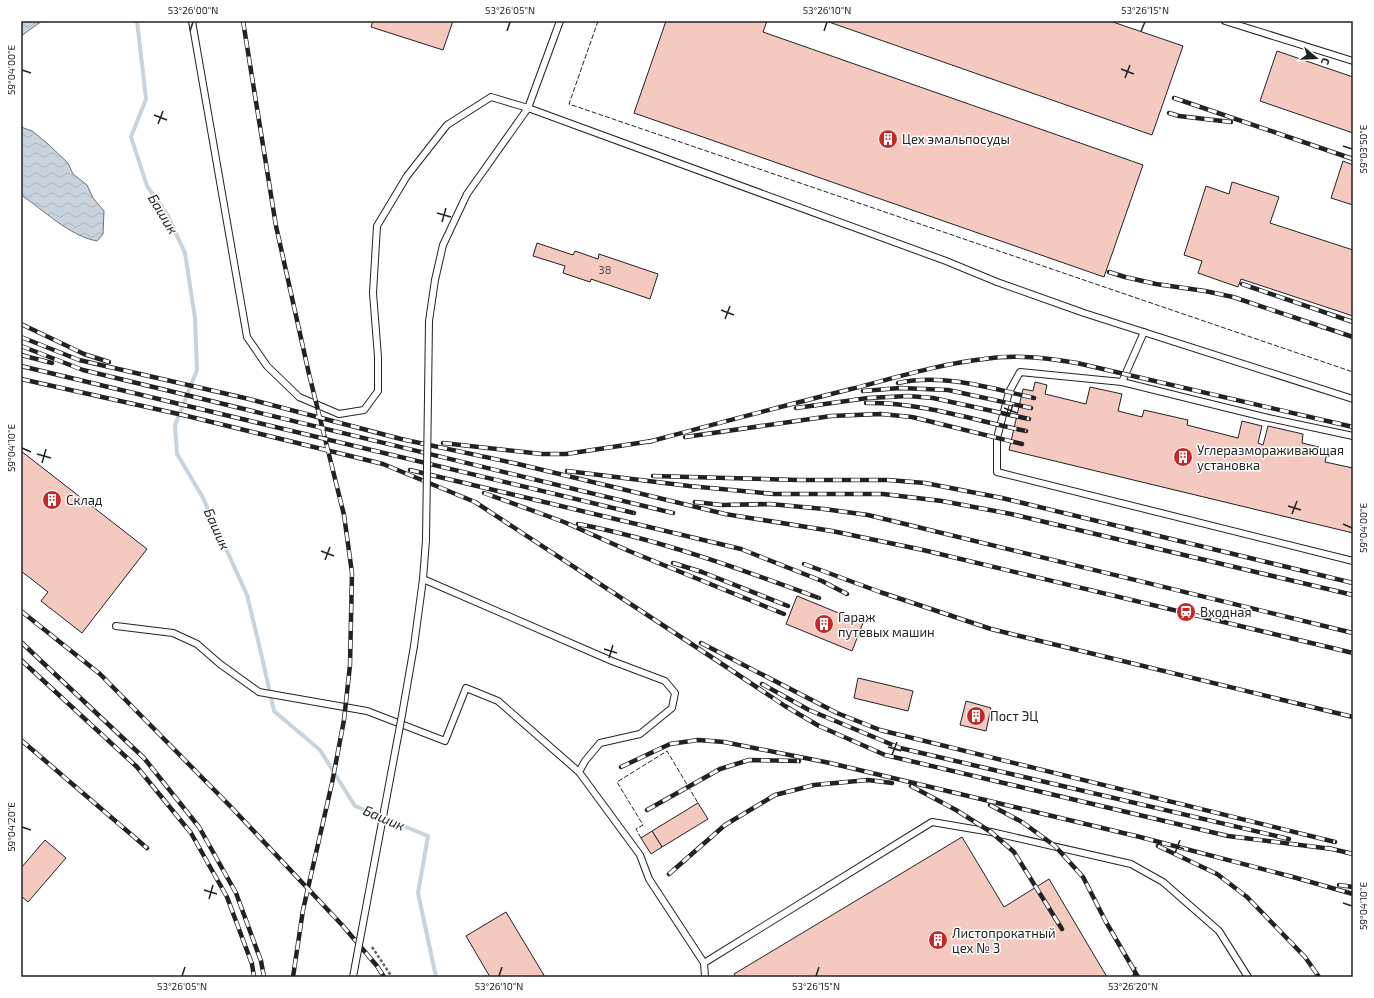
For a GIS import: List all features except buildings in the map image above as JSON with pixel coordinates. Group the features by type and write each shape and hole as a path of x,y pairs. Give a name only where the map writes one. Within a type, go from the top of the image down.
{"lane":[{"path":"192,21 247,337 267,366 299,397 339,414 364,410 378,391 378,357 373,293 378,226 406,176 447,125 491,97 528,108 946,260 997,282 1084,313 1353,399"},
{"path":"353,977 414,646 423,579 426,540 429,321 435,280 443,245 467,194 528,108 560,21"},
{"path":"1225,21 1353,61"},
{"path":"1122,382 1144,332"},
{"path":"1353,436 1264,417 1122,382 1020,372 1009,392 997,438 997,472 1353,560"},
{"path":"423,579 585,650 665,681 675,693 672,708 640,734 600,743 579,772"},
{"path":"116,626 172,633 197,644 220,664 259,692 367,711 445,741 466,688 498,701 579,772 640,855 649,879 704,963 705,977"},
{"path":"704,963 932,822 991,832 1132,864 1163,882 1219,931 1248,977"}],"path":[{"path":"372,947 392,977"}],"water":[{"path":"21,21 42,21 21,36"},
{"path":"21,127 32,131 48,144 68,163 73,174 87,185 93,198 104,211 103,234 97,241 77,234 57,222 21,195"}],"waterway":[{"name":"Башик","path":"137,21 146,99 131,137 147,186 168,216 185,253 195,318 197,370 175,425 177,454 202,496 247,595 274,711 320,750 355,806 428,836 418,893 436,977"}],"railway":[{"path":"243,21 276,226 309,374 344,515 352,573 350,665 344,720 332,783 303,910 293,977"},
{"path":"1174,98 1353,159"},
{"path":"1169,113 1179,116 1231,122"},
{"path":"1109,272 1156,284 1205,291 1233,297 1353,337"},
{"path":"1242,284 1353,322"},
{"path":"21,324 84,354 109,362"},
{"path":"21,337 79,360 249,399 401,439 518,464 725,514 832,531 923,550 1353,653"},
{"path":"21,346 83,370 673,513"},
{"path":"21,355 52,363"},
{"path":"648,442 934,368 967,361 1007,357 1043,358 1077,363 1353,427"},
{"path":"21,366 634,513"},
{"path":"21,379 183,415 383,464 475,502 785,706 819,726 885,755 1228,836 1332,849"},
{"path":"898,383 915,380 949,381 983,386 1034,398"},
{"path":"863,391 900,388 948,390 1031,408"},
{"path":"796,408 868,398 908,396 933,398 1029,419"},
{"path":"866,403 906,405 946,412 1026,431"},
{"path":"685,437 831,416 881,414 912,417 1022,444"},
{"path":"443,443 542,454 566,454 652,441"},
{"path":"410,470 741,549 822,581 847,594"},
{"path":"567,471 689,486 774,494 883,494 942,501 1011,514 1353,595"},
{"path":"653,476 799,480 888,480 925,483 1002,498 1353,583"},
{"path":"484,493 564,522 629,551 784,614"},
{"path":"695,502 722,505 770,504 868,515 1353,633"},
{"path":"578,524 640,538 700,556 819,598"},
{"path":"673,563 702,572 788,606"},
{"path":"804,564 880,592 991,629 1353,717"},
{"path":"21,611 100,674 232,808 343,926 377,966 384,977"},
{"path":"21,642 144,758 199,827 236,893 261,961 264,977"},
{"path":"701,643 837,713 880,730 1335,842"},
{"path":"21,660 137,767 191,833 227,897 252,964 254,977"},
{"path":"762,684 809,710 900,748 1289,839"},
{"path":"21,740 147,848"},
{"path":"621,767 670,744 698,740 724,742 830,763 1140,837 1353,894"},
{"path":"647,810 720,769 749,760 799,761"},
{"path":"669,874 725,825 775,795 814,785 868,780 892,783"},
{"path":"911,786 956,810 991,832 1014,852 1062,929"},
{"path":"990,805 1022,822 1055,846 1083,877 1106,922 1138,977"},
{"path":"1158,846 1217,874 1247,897 1305,957 1319,977"},
{"path":"1328,848 1353,854"},
{"path":"1339,885 1353,887"}],"fence":[{"path":"598,21 569,104 1353,372"},
{"path":"641,838 636,829 643,825 617,782 667,751 698,803"}],"place":[{"name":"Цех эмальпосуды","path":"888,139"},
{"name":"Углеразмораживающая установка","path":"1183,457"},
{"name":"Склад","path":"52,500"},
{"name":"Входная","path":"1186,612"},
{"name":"Гараж путевых машин","path":"824,624"},
{"name":"Поcт ЭЦ","path":"976,716"},
{"name":"Листопрокатный цех № 3","path":"938,940"}]}
